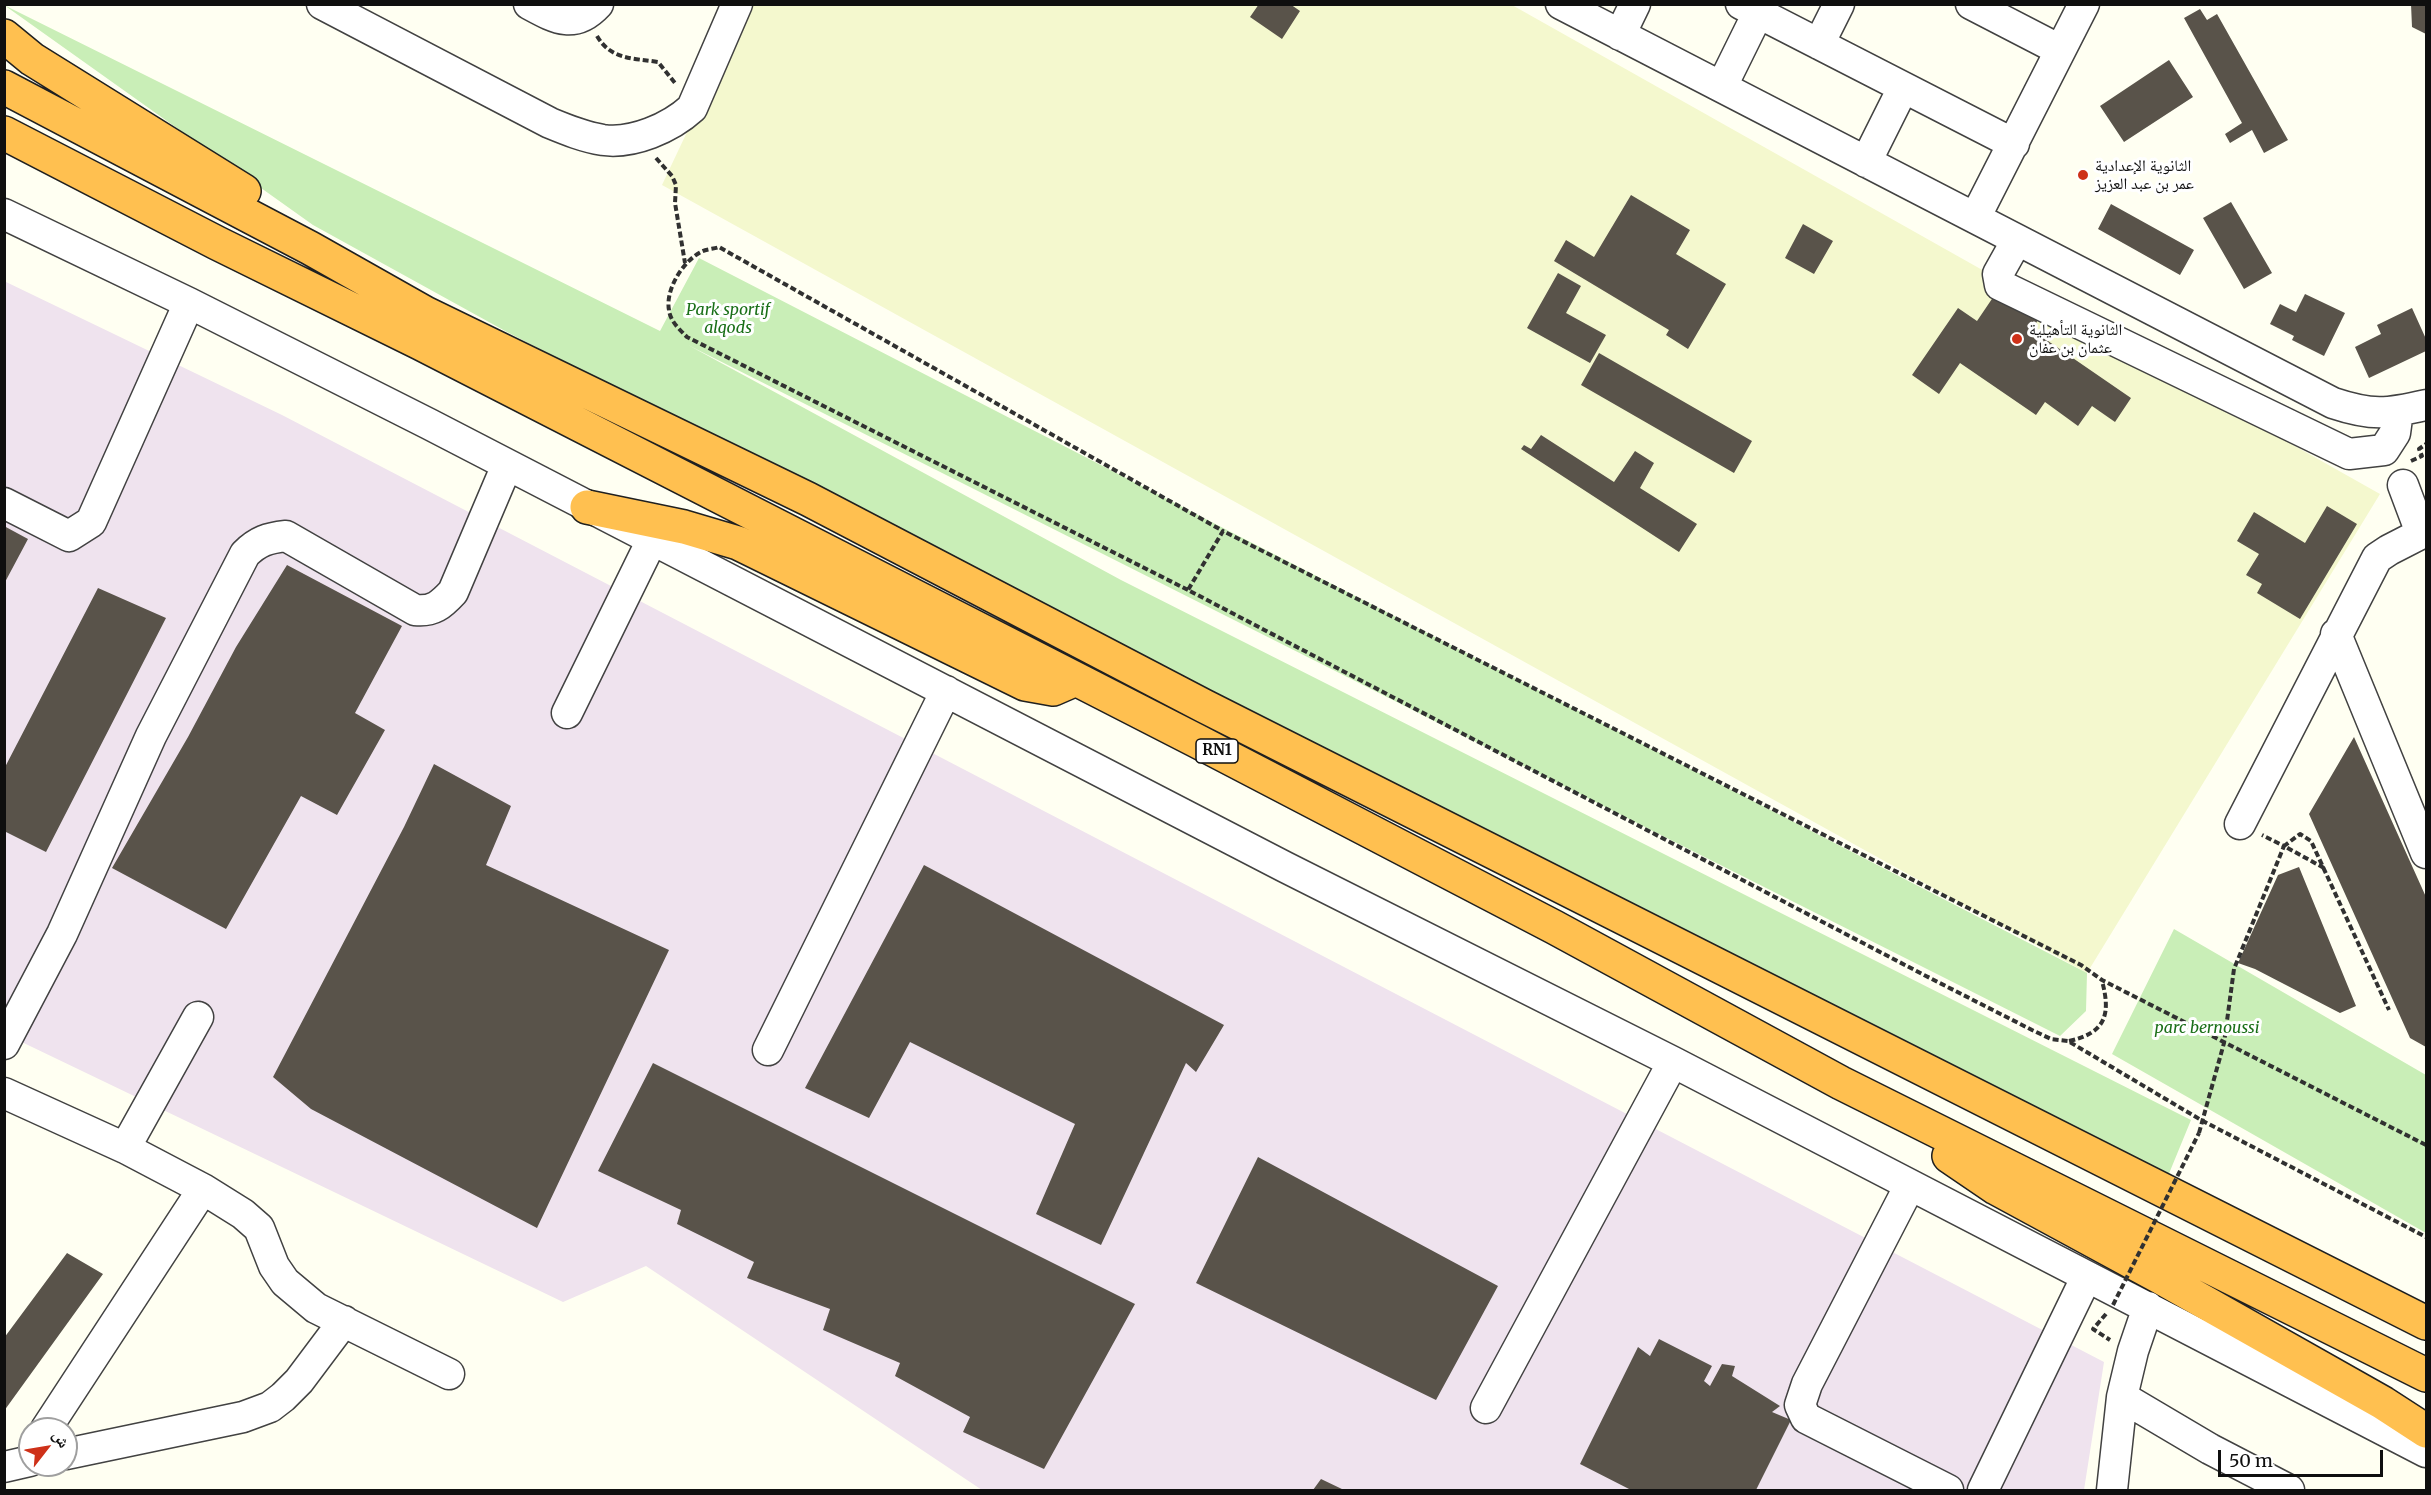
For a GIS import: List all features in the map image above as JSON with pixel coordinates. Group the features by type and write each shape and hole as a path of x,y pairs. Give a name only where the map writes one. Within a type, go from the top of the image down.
{"highway":[{"path":"4,36 32,59 194,158 325,244 377,283 425,313"},
{"name":"RN1","path":"4,87 300,242 425,313 808,499 1204,706 2427,1323"},
{"name":"RN1","path":"4,133 217,243 420,343 1544,921 1841,1083 2427,1376"},
{"path":"587,507 684,527 738,543 1025,684 1053,689 1076,679"},
{"path":"1841,1083 1996,1188 2383,1402 2427,1431"}],"street":[{"path":"322,4 550,123 580,135 605,140 639,136 670,125 692,108 737,4"},
{"path":"529,4 561,20 586,13"},
{"path":"1561,4 2333,403 2383,414 2427,405"},
{"path":"1620,35 1635,4"},
{"path":"1819,44 1839,4"},
{"path":"1971,4 2060,50"},
{"path":"1975,218 2084,4"},
{"path":"1722,86 1750,9 2014,144"},
{"path":"1866,162 1903,88"},
{"path":"4,214 429,423 587,507 1285,867 1673,1062 2086,1278 2148,1307 2427,1452"},
{"path":"2017,240 1998,274 2000,285 2349,454 2384,450 2395,433 2398,411"},
{"path":"4,503 69,536 91,522 189,303"},
{"path":"4,1044 62,934 152,736 245,555 255,544 267,538 286,536 415,610 427,611 443,602 453,592 507,465"},
{"path":"2240,824 2377,558 2424,532 2403,485"},
{"path":"567,713 652,540"},
{"path":"2336,634 2415,793 2427,853"},
{"path":"768,1050 946,691"},
{"path":"125,1148 198,1017"},
{"path":"1486,1408 1673,1062"},
{"path":"4,1093 125,1148 203,1189 243,1214 259,1228 274,1266 295,1292 316,1308 449,1374"},
{"path":"1910,1185 1807,1384 1800,1405 1806,1418 1948,1491"},
{"path":"54,1417 203,1189"},
{"path":"1983,1491 2086,1278"},
{"path":"2112,1491 2122,1397 2133,1351 2148,1307"},
{"path":"78,1451 243,1417 270,1407 299,1381 344,1321"},
{"path":"2122,1397 2210,1449 2289,1491"}],"path":[{"path":"586,13 601,43 615,55 658,62 692,108"},
{"path":"639,136 672,176 676,185 675,203 685,264"},
{"path":"2102,980 2108,1003 2106,1016 2096,1029 2084,1038 2068,1041 2051,1039 2032,1030 1188,590 687,337 677,327 669,312 668,298 685,264 701,252 719,247 1224,531 2081,964 2102,980 2427,1145"},
{"path":"1188,590 1224,531"},
{"path":"2240,824 2324,868"},
{"path":"2105,1338 2093,1329 2113,1305 2199,1133 2224,1043 2234,969 2284,846 2300,834 2311,841 2389,1010"},
{"path":"2068,1041 2201,1120 2427,1237"}],"shaded area":[{"path":"4,281 282,415 2104,1362 2084,1490 982,1490 646,1266 563,1302 5,1034"}],"green space":[{"name":"Park sportif alqods","path":"4,5 660,331 699,258 2087,973 2086,1011 2060,1036 688,345 1121,580 2191,1120 2168,1176 1089,632 507,332 313,225"},
{"path":"747,5 1512,5 2380,494 2087,973 662,185"},
{"name":"parc bernoussi","path":"2174,929 2426,1075 2426,1233 2112,1054"}],"building":[{"path":"1259,4 1290,4 1300,11 1282,39 1250,17"},
{"path":"2411,4 2426,4 2426,34 2412,27"},
{"path":"2200,9 2207,20 2217,14 2288,140 2264,153 2252,130 2230,143 2225,134 2242,123 2184,18"},
{"path":"2169,60 2193,97 2124,142 2100,106"},
{"path":"1631,195 1690,230 1676,254 1726,284 1688,349 1666,335 1669,330 1554,261 1566,240 1594,257"},
{"path":"2231,202 2272,273 2244,289 2203,218"},
{"path":"2111,204 2194,250 2180,275 2098,229"},
{"path":"1803,224 1833,241 1814,274 1785,258"},
{"path":"1558,273 1581,286 1566,313 1606,335 1590,363 1527,328"},
{"path":"1998,290 2039,318 2032,330 2131,398 2115,422 2092,406 2078,426 2045,402 2036,415 1960,363 1939,394 1912,375 1958,308 1977,321"},
{"path":"2305,294 2345,313 2324,356 2292,340 2294,336 2270,324 2280,304 2296,312"},
{"path":"2412,308 2426,339 2426,351 2369,378 2355,347 2381,334 2377,325"},
{"path":"1599,353 1752,441 1734,473 1581,385"},
{"path":"1541,435 1614,482 1635,451 1654,463 1640,488 1697,524 1679,552 1521,449 1524,445 1531,449"},
{"path":"2327,506 2357,524 2300,619 2257,593 2262,584 2246,575 2259,554 2237,541 2254,512 2305,543"},
{"path":"4,526 28,539 4,584"},
{"path":"287,565 402,626 355,713 385,730 337,815 301,796 226,929 112,868 188,737 236,647"},
{"path":"98,588 166,618 46,852 4,831 4,769"},
{"path":"2354,737 2426,897 2426,1047 2410,1038 2309,814"},
{"path":"434,764 511,806 486,865 669,950 537,1228 311,1109 273,1077 404,827"},
{"path":"924,865 1224,1025 1196,1072 1186,1063 1101,1245 1036,1214 1075,1124 910,1042 869,1118 805,1088"},
{"path":"2299,867 2356,1006 2340,1013 2255,969 2238,963 2278,875"},
{"path":"653,1063 1135,1304 1044,1469 963,1432 970,1417 895,1376 900,1363 823,1330 830,1309 747,1278 754,1262 677,1224 681,1210 598,1171"},
{"path":"1258,1157 1498,1286 1436,1400 1196,1283"},
{"path":"67,1253 103,1274 4,1411 4,1338"},
{"path":"1659,1339 1712,1366 1704,1381 1710,1386 1722,1364 1735,1366 1732,1376 1780,1406 1772,1412 1791,1420 1756,1490 1631,1490 1580,1464 1638,1347 1650,1356"},
{"path":"1321,1479 1344,1490 1313,1490"}],"place":[{"name":"الثانوية الإعدادية عمر بن عبد العزيز","path":"2083,175"},
{"name":"الثانوية التأهيلية عثمان بن عفان","path":"2017,339"}]}
